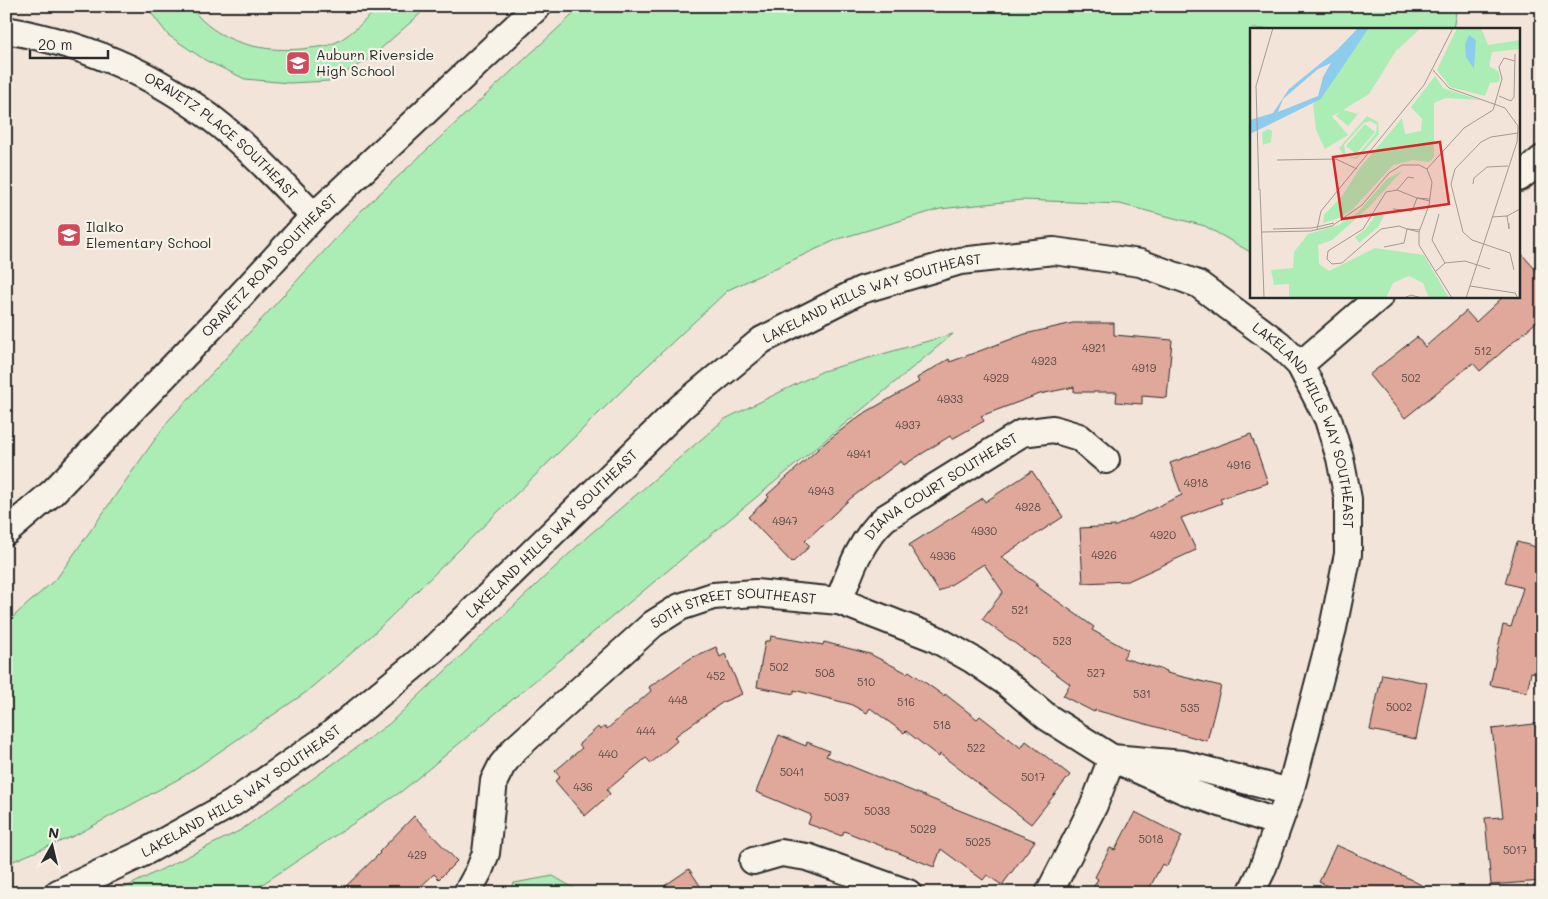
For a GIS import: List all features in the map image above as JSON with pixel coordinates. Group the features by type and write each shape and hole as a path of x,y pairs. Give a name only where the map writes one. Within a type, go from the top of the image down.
{"street":[{"name":"ORAVETZ ROAD SOUTHEAST","path":"6,532 60,484 220,318 314,216 538,6"},
{"name":"ORAVETZ PLACE SOUTHEAST","path":"6,30 41,36 84,48 118,62 169,90 204,113 232,136 314,216"},
{"path":"1520,177 1542,159"},
{"name":"LAKELAND HILLS WAY SOUTHEAST","path":"58,893 142,853 233,803 324,740 433,650 680,407 762,340 861,290 960,261 1054,251 1140,263 1198,284 1279,344 1300,365 1328,419 1340,458 1348,499 1348,554 1333,628 1290,792 1262,870 1251,893"},
{"path":"1300,365 1378,298"},
{"name":"DIANA COURT SOUTHEAST","path":"839,601 856,553 871,530 885,518 1022,433 1053,429 1079,437 1106,460"},
{"name":"50TH STREET SOUTHEAST","path":"467,893 486,853 494,781 502,765 515,749 653,624 680,607 713,596 754,593 839,601 934,638 973,660 1047,717 1112,758 1183,790 1278,823"},
{"path":"1049,893 1094,805 1112,758"},
{"name":"50TH STREET SOUTHEAST","path":"1112,758 1183,764 1290,792"},
{"path":"753,861 781,853 807,857 908,893"}],"green space":[{"path":"146,6 190,6 201,19 228,38 243,44 260,47 293,49 324,46 336,42 356,28 380,6 429,6 368,60 330,81 289,83 245,79 205,60 168,35"},
{"path":"582,6 1457,6 1453,28 1250,28 1250,252 1205,226 1120,204 1022,200 940,209 838,239 728,290 644,369 370,637 305,693 184,776 76,835 6,864 6,623 57,578 168,421 362,210"},
{"path":"953,334 402,791 249,893 114,893 241,830 389,724 588,536 725,419 823,371"},
{"path":"553,876 582,893 508,893 514,883"}],"building":[{"path":"1520,252 1542,277 1542,317 1480,371 1473,363 1405,418 1369,375 1417,337 1425,347 1466,311 1476,322 1502,298 1520,298"},
{"path":"1073,323 1114,323 1114,335 1172,340 1167,398 1142,396 1142,404 1116,402 1117,392 1074,392 1074,387 1040,394 981,416 984,421 952,439 950,436 904,465 901,461 851,498 805,541 810,546 792,563 748,517 769,497 767,495 827,441 861,415 919,382 917,378 949,359 950,362 1025,334"},
{"path":"1251,434 1268,483 1220,499 1222,503 1181,518 1196,550 1128,581 1083,583 1080,528 1116,526 1182,495 1170,463"},
{"path":"1032,471 1063,517 1001,557 1038,585 1035,585 1094,627 1092,630 1128,650 1123,658 1167,671 1167,673 1221,686 1207,741 1095,710 1094,712 1063,696 1070,684 982,619 1003,592 984,564 939,592 909,545 983,498 985,502"},
{"path":"1517,542 1536,547 1537,543 1542,544 1542,674 1531,672 1527,692 1490,685 1503,625 1511,627 1523,588 1505,583"},
{"path":"771,636 823,645 824,642 870,654 907,673 909,671 944,696 945,694 977,719 980,716 1021,748 1026,741 1070,775 1031,824 940,754 939,757 906,731 904,733 870,708 867,713 850,704 794,690 794,694 757,687 765,641 770,641"},
{"path":"716,647 720,657 725,654 742,694 723,702 674,737 677,741 651,763 646,758 607,790 610,794 585,816 555,781 560,777 555,771 582,748 579,744 598,727 600,730 605,726 607,729 651,691 649,687 691,658"},
{"path":"1382,674 1427,683 1416,739 1370,730"},
{"path":"1542,723 1542,786 1539,787 1542,818 1542,881 1491,885 1485,818 1503,817 1492,729"},
{"path":"779,735 806,746 807,742 829,751 826,756 1035,841 1002,885 987,875 983,880 941,849 934,867 844,831 842,836 808,824 811,815 756,792"},
{"path":"1135,812 1182,836 1167,866 1162,864 1147,893 1090,893 1098,879 1095,877 1110,848 1115,850"},
{"path":"414,816 457,861 439,879 434,874 414,893 339,893 380,853"},
{"path":"1336,845 1390,869 1437,893 1343,893 1319,882"},
{"path":"689,869 705,893 654,893"}],"place":[{"name":"Auburn Riverside High School","path":"298,63"},
{"name":"Ilalko Elementary School","path":"69,235"}]}
